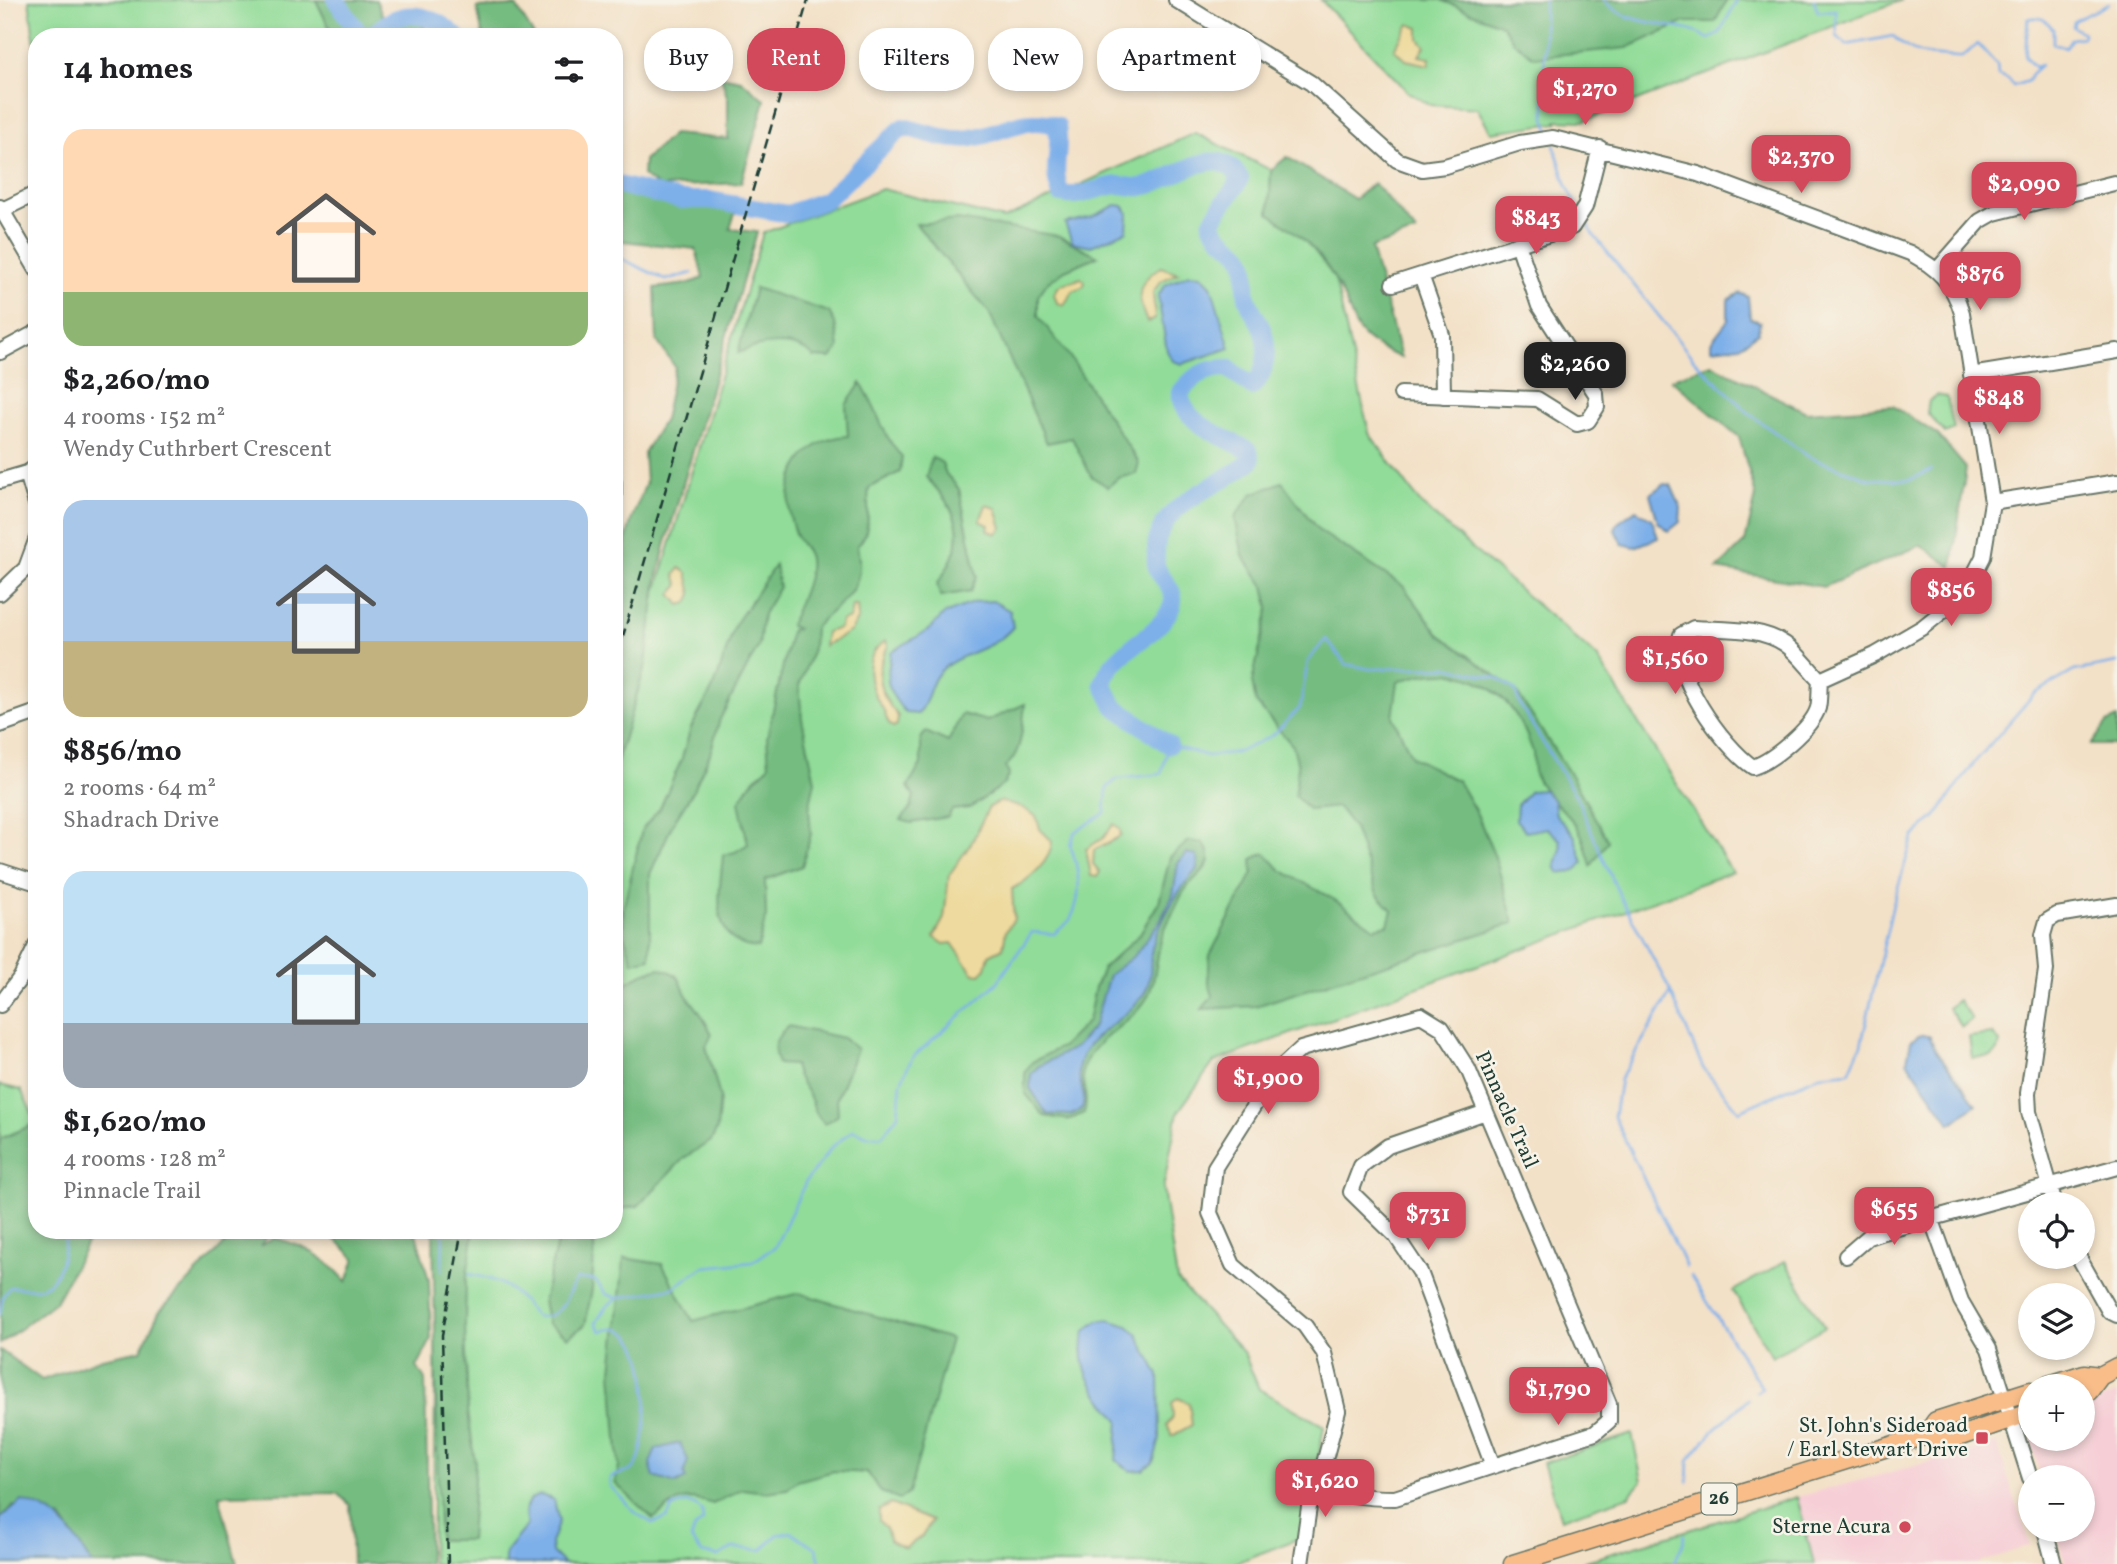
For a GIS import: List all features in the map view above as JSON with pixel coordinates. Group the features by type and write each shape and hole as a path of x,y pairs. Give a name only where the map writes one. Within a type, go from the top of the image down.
{"main road":[{"path":"2095,1384 2101,1376 2117,1367"},
{"path":"2095,1375 2101,1376"},
{"name":"26","path":"1926,1435 1936,1422 2018,1395"},
{"name":"26","path":"1513,1564 1926,1435 1949,1440 2018,1417"}],"street":[{"path":"1177,0 1311,83 1397,160 1422,169 1445,166 1520,143 1553,138 1698,174 1910,253 1938,269 1957,294 1992,502 1983,557 1964,594 1923,628 1875,656 1820,680"},
{"path":"1393,284 1572,227 1585,207 1600,148"},
{"path":"1938,269 1980,221 1994,213 2114,183"},
{"path":"28,197 0,209 28,255"},
{"path":"1401,394 1537,399 1577,424 1588,421 1597,407 1596,394 1539,306 1518,244"},
{"path":"1421,275 1442,335 1443,396"},
{"path":"0,352 28,337"},
{"path":"1971,375 2117,351"},
{"path":"0,481 28,471"},
{"path":"1992,502 2117,482"},
{"path":"0,593 26,568 28,563"},
{"path":"1694,628 1750,631 1787,645 1820,680 1818,709 1809,725 1766,763 1753,767 1742,760 1695,700 1676,648 1681,635 1694,628"},
{"path":"0,725 28,715"},
{"path":"0,871 28,880"},
{"path":"2051,1192 2029,1112 2028,1093 2046,970 2043,935 2047,921 2057,915 2117,905"},
{"path":"0,1005 28,962"},
{"name":"Pinnacle Trail","path":"1301,1564 1309,1507 1319,1482 1338,1411 1324,1353 1305,1326 1233,1265 1210,1213 1215,1167 1274,1074 1301,1049 1421,1015 1442,1028 1468,1069 1609,1404 1609,1420 1595,1433 1395,1498 1366,1498 1338,1492 1319,1482"},
{"path":"1486,1112 1388,1146 1361,1166 1351,1192 1396,1236 1420,1272 1493,1466"},
{"path":"1846,1256 1868,1237 2117,1167"},
{"path":"1931,1218 1961,1301 1983,1336 2007,1398 2018,1411"},
{"path":"2085,1269 2109,1311 2117,1315"},
{"path":"2048,1542 2054,1564"},
{"path":"1303,1548 1310,1564"}],"shaded area":[{"path":"2117,1393 2117,1564 2066,1564 2060,1542 2095,1542 2095,1465 2038,1465 2034,1451 2095,1451 2095,1403"},
{"path":"1997,1444 2018,1508 2018,1542 2029,1542 2030,1545 1976,1564 1814,1564 1797,1497"}],"green space":[{"path":"29,0 316,0 330,28 33,28"},
{"path":"316,0 376,0 388,28 330,28"},
{"path":"1321,0 1902,0 1584,121 1557,120 1557,123 1491,132 1477,108 1430,105 1408,92"},
{"path":"1441,0 1727,0 1715,22 1685,22 1627,48 1534,57 1514,42 1502,25"},
{"path":"516,6 529,28 481,28 477,8"},
{"path":"418,21 425,28 388,28"},
{"path":"733,78 741,80 747,85 747,91 754,91 765,100 741,183 660,187 643,176 644,160 673,134 728,139 728,100 725,91 733,91"},
{"path":"1195,133 1271,170 1269,213 1307,240 1335,279 1369,433 1421,504 1597,657 1732,872 1214,1062 1178,1112 1163,1189 1177,1280 1244,1353 1259,1389 1324,1426 1305,1536 1233,1564 432,1564 436,1334 452,1239 623,1239 623,703 763,233 882,189 1004,219"},
{"path":"1287,157 1355,199 1374,183 1416,232 1371,248 1401,358 1361,334 1334,278 1321,258 1297,234 1269,213 1271,170"},
{"path":"623,188 724,208 735,213 730,229 757,232 665,546 656,584 646,664 623,740 623,551 646,483 644,453 664,420 675,367 657,341 655,288 687,284 703,278 696,249 623,241"},
{"path":"958,220 1059,236 1098,256 1065,270 1047,283 1038,296 1038,316 1070,357 1139,463 1136,474 1118,478 1108,487 1091,476 1072,438 1047,443 989,312 916,224"},
{"path":"755,288 829,312 835,323 839,348 831,358 814,357 797,347 778,344 738,353"},
{"path":"1711,364 1806,412 1893,406 1938,435 1966,468 1952,567 1921,545 1824,587 1717,569 1745,542 1756,496 1739,437 1671,379"},
{"path":"861,383 889,440 902,457 900,472 869,488 867,527 857,546 859,562 855,585 843,601 814,628 813,649 799,686 802,719 815,781 809,809 811,834 802,866 765,880 766,917 758,948 742,945 731,937 720,914 723,855 748,844 739,802 751,783 769,766 767,737 791,630 798,629 790,626 808,576 808,555 797,539 791,519 791,486 804,457 816,446 830,439 848,436 846,405"},
{"path":"1937,395 1947,397 1954,429 1945,433 1927,413 1929,401"},
{"path":"932,457 942,463 946,474 959,489 977,576 971,591 941,596 937,584 954,554 957,528 948,504 926,477"},
{"path":"1282,482 1318,530 1403,586 1439,634 1515,690 1572,777 1608,841 1591,866 1579,830 1539,783 1534,772 1532,749 1523,727 1511,708 1497,694 1481,682 1443,673 1421,675 1398,682 1393,717 1412,757 1458,781 1477,814 1495,857 1514,923 1256,1006 1202,1009 1213,996 1208,980 1210,955 1253,873 1252,859 1265,853 1281,870 1335,900 1374,928 1388,925 1392,910 1377,894 1354,828 1338,807 1309,810 1295,796 1298,765 1293,746 1256,703 1252,682 1269,607 1264,586 1243,556 1235,517 1252,494"},
{"path":"775,565 779,587 763,614 759,645 720,719 710,754 692,793 673,823 650,874 650,958 633,962 623,933 623,909 642,830 660,808 681,761 691,728 715,684 735,625"},
{"path":"1025,704 1021,738 1015,754 1005,767 1009,774 1004,784 970,808 952,810 948,817 911,823 901,820 911,807 914,796 908,787 921,764 921,738 926,732 948,742 962,714 987,721"},
{"path":"2117,718 2117,745 2091,745 2107,723"},
{"path":"1189,841 1203,843 1208,851 1208,864 1189,884 1167,923 1148,996 1135,1013 1092,1051 1086,1061 1082,1073 1086,1100 1084,1113 1069,1120 1044,1116 1025,1093 1025,1072 1032,1062 1063,1046 1088,1021 1095,987 1103,968 1139,935 1159,902 1170,857"},
{"path":"659,968 674,974 680,981 712,1034 706,1046 720,1097 717,1129 711,1141 684,1158 638,1206 623,1208 623,988 642,974"},
{"path":"1958,1000 1972,1019 1962,1027 1948,1008"},
{"path":"788,1026 843,1038 857,1049 837,1098 838,1115 825,1124 817,1114 794,1065 778,1064 776,1043"},
{"path":"1992,1034 2000,1042 1998,1051 1992,1056 1972,1058 1969,1037"},
{"path":"0,1085 21,1090 28,1104 28,1127 0,1139"},
{"path":"28,1127 28,1239 89,1239 56,1301 0,1344 0,1139"},
{"path":"229,1239 265,1239 260,1246 277,1239 296,1245 323,1259 347,1282 355,1258 335,1239 418,1239 429,1280 431,1340 417,1367 425,1380 429,1564 352,1564 350,1505 337,1493 219,1495 237,1564 92,1564 62,1519 13,1506 0,1519 0,1350 42,1380 102,1358 141,1350 159,1312"},
{"path":"433,1239 473,1239 466,1282 465,1323 468,1411 475,1463 470,1540 439,1540"},
{"path":"558,1239 595,1239 592,1289 585,1325 568,1337 548,1324 543,1301"},
{"path":"624,1258 662,1264 693,1321 799,1293 951,1339 909,1493 900,1499 880,1492 868,1473 834,1471 797,1481 787,1489 766,1492 742,1489 713,1504 687,1499 669,1507 653,1519 615,1483 619,1466 612,1371"},
{"path":"1785,1261 1824,1327 1772,1357 1733,1291"},
{"path":"1632,1434 1642,1481 1629,1496 1561,1519 1543,1463"},
{"path":"1797,1497 1814,1564 1583,1562"}],"sand":[{"path":"1409,24 1419,28 1419,39 1425,46 1419,56 1430,58 1429,65 1406,60 1394,49"},
{"path":"1161,267 1178,273 1161,281 1153,292 1155,319 1147,322 1141,305 1140,290 1147,278"},
{"path":"1081,278 1085,281 1084,286 1073,291 1064,305 1057,303 1054,294 1059,286"},
{"path":"986,505 996,508 1002,528 996,534 988,530 989,525 980,521"},
{"path":"680,568 687,573 692,594 688,603 680,605 671,594 679,585 675,575"},
{"path":"852,606 857,606 858,618 851,631 824,646 826,632 840,628 841,621 850,618"},
{"path":"886,641 888,646 879,674 882,691 898,716 897,725 893,727 887,721 873,691 869,672 873,655"},
{"path":"1001,801 1021,807 1036,816 1040,829 1052,841 1044,863 1012,889 1014,919 1006,931 1003,948 989,955 986,968 980,974 973,973 952,943 944,944 934,937 944,918 949,875 972,842 989,807"},
{"path":"1114,824 1120,829 1121,836 1094,850 1093,864 1100,872 1097,877 1091,876 1086,849 1103,838"},
{"path":"1178,1398 1189,1403 1192,1425 1172,1436 1167,1425 1173,1417 1172,1403"},
{"path":"891,1504 932,1521 922,1536 905,1548 890,1541 886,1528 879,1521 879,1510"}],"water":[{"path":"1116,205 1123,206 1128,212 1127,231 1091,246 1072,242 1065,223 1092,217"},
{"path":"1189,274 1201,275 1211,285 1230,348 1182,364 1173,361 1167,351 1158,296 1165,285"},
{"path":"1740,293 1748,297 1750,318 1760,322 1758,333 1740,346 1711,349 1711,342 1728,320 1728,300"},
{"path":"1664,484 1671,485 1681,508 1680,522 1669,531 1658,522 1650,494"},
{"path":"1636,510 1652,519 1658,538 1635,547 1622,544 1615,530 1618,523"},
{"path":"993,601 1010,611 1013,627 994,642 946,666 935,679 918,714 906,713 894,698 889,685 891,652 930,629 944,614 975,602"},
{"path":"1544,790 1554,801 1556,815 1574,835 1583,862 1573,872 1558,872 1555,866 1561,849 1560,840 1547,828 1526,832 1516,820 1517,805 1530,791"},
{"path":"1187,853 1197,856 1198,869 1176,896 1153,943 1146,990 1131,1009 1085,1050 1079,1067 1082,1109 1071,1115 1047,1114 1030,1088 1031,1074 1039,1066 1076,1047 1094,1026 1109,975 1135,955 1161,919 1173,895 1178,863"},
{"path":"1920,1035 1929,1035 1935,1049 1976,1104 1951,1124 1907,1061 1911,1041"},
{"path":"1109,1320 1128,1326 1137,1334 1159,1375 1160,1439 1153,1463 1143,1470 1130,1471 1116,1460 1119,1420 1095,1389 1085,1368 1085,1331 1098,1321"},
{"path":"680,1443 688,1460 684,1473 686,1479 676,1484 654,1477 650,1463 656,1449"},
{"path":"541,1495 554,1500 559,1521 551,1543 552,1552 564,1564 505,1564 505,1552 527,1525 525,1515 528,1502"},
{"path":"22,1501 47,1510 64,1524 92,1564 0,1564 0,1519"}],"waterway":[{"path":"336,0 355,28"},
{"path":"1544,0 1545,118 1550,132"},
{"path":"1604,0 1626,16 1683,29 1709,39 1719,34 1737,0"},
{"path":"1814,0 1818,12 1836,10 1837,36 1846,45 1893,36 1916,52 1933,56 1962,57 1978,44 1997,65 1998,75 2009,79 2013,86 2028,81 2041,65 2035,67 2025,57 2028,19 2040,18 2045,21 2053,29 2053,43 2066,48 2071,39 2083,37 2083,33 2073,27 2074,21 2109,4"},
{"path":"381,28 390,21 412,15 437,22 446,28"},
{"path":"623,186 681,200 709,200 788,214 826,200 903,127 940,137 962,139 1032,122 1057,126 1056,176 1061,194 1083,194 1119,185 1141,187 1206,162 1218,162 1230,167 1240,178 1211,224 1244,260 1247,297 1265,338 1265,361 1260,376 1252,387 1228,368 1220,368 1201,374 1180,393 1183,404 1197,421 1249,451 1251,461 1192,498 1166,520 1159,535 1156,566 1170,588 1173,604 1163,620 1114,663 1103,684 1114,706 1169,745"},
{"path":"1554,145 1567,186 1578,207"},
{"path":"1585,219 1592,233 1695,361 1751,415 1809,457 1870,479 1909,480 1932,470"},
{"path":"623,259 666,280 692,273"},
{"path":"469,1274 500,1283 521,1299 536,1317 545,1317 558,1311 577,1279 595,1280 606,1294 617,1298 673,1288 703,1267 752,1262 775,1247 806,1181 832,1147 853,1130 867,1136 882,1136 898,1115 901,1082 912,1058 997,983 1032,932 1054,934 1070,920 1078,891 1076,863 1070,845 1075,832 1105,813 1107,788 1117,779 1161,774 1169,745 1208,756 1239,752 1273,735 1300,708 1308,661 1326,639 1346,664 1370,669 1447,667 1497,678 1515,690 1520,705 1576,796 1618,892 1671,992 1620,1079 1614,1117 1686,1267"},
{"path":"1671,993 1703,1068 1739,1111 1820,1075 1849,1072 1861,1045 1893,904 1913,837 1936,816 1974,763 2034,694 2074,671 2117,663"},
{"path":"0,1314 3,1296 10,1287 38,1288 52,1280 63,1255 64,1239"},
{"path":"442,1270 443,1239"},
{"path":"1691,1276 1762,1388 1756,1392"},
{"path":"617,1298 606,1307 596,1323 601,1331 617,1329 630,1336 638,1349 644,1368 646,1411 637,1464 632,1470 610,1478 610,1486 636,1513 652,1523 667,1518 672,1508 681,1504 688,1503 698,1507 702,1511 703,1521 695,1528 691,1539 702,1553 718,1556 733,1548 762,1550 777,1535 791,1532 816,1548 821,1564"},
{"path":"1688,1482 1689,1460 1712,1432 1748,1399"},
{"path":"1673,1564 1683,1544 1684,1535"}],"railway":[{"path":"623,636 808,0"},
{"path":"448,1564 442,1335 460,1239"}],"place":[{"name":"St. John's Sideroad / Earl Stewart Drive","path":"1982,1438"},
{"name":"Sterne Acura","path":"1905,1527"}]}
